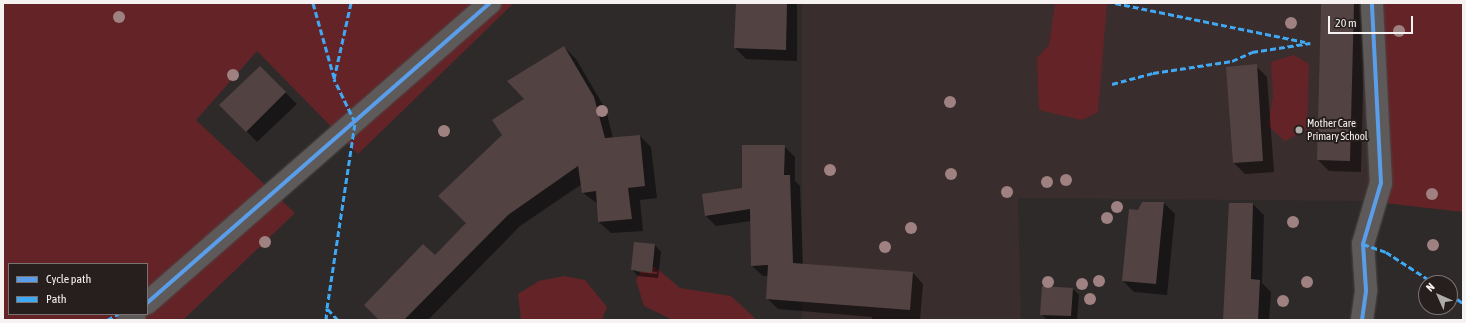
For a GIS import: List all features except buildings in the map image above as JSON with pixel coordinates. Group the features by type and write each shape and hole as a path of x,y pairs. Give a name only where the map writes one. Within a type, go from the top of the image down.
{"street":[{"path":"148,302 490,3"},
{"path":"1362,320 1366,290 1363,244 1381,183 1372,3"}],"shaded area":[{"path":"3,3 514,3 358,154 257,51 196,120 295,213 183,320 3,320"},
{"path":"802,3 1383,3 1367,201 1018,198 1021,320 802,320"},
{"path":"1055,3 1107,4 1098,112 1082,120 1039,110 1037,58 1049,45"},
{"path":"1383,3 1463,3 1463,212 1367,201"},
{"path":"1294,55 1309,64 1307,130 1285,141 1268,126 1273,96 1271,62"},
{"path":"643,267 655,267 680,288 731,296 757,320 673,320 644,306 636,280"},
{"path":"564,276 585,280 607,307 602,320 521,320 518,294 539,281"}],"marked path":[{"path":"313,3 334,77"},
{"path":"338,320 327,308 355,122 334,79 351,3"},
{"path":"1115,3 1305,42"},
{"path":"1112,84 1153,73 1232,61 1252,52 1310,43"},
{"path":"1363,244 1386,252 1422,275"},
{"path":"1458,300 1463,303"},
{"path":"326,320 327,308"},
{"path":"107,320 116,315"}],"cycle path":[{"path":"148,302 490,3"},
{"path":"1362,320 1366,290 1363,244 1381,183 1372,3"}],"place":[{"name":"Mother Care Primary School","path":"1299,130"}]}
